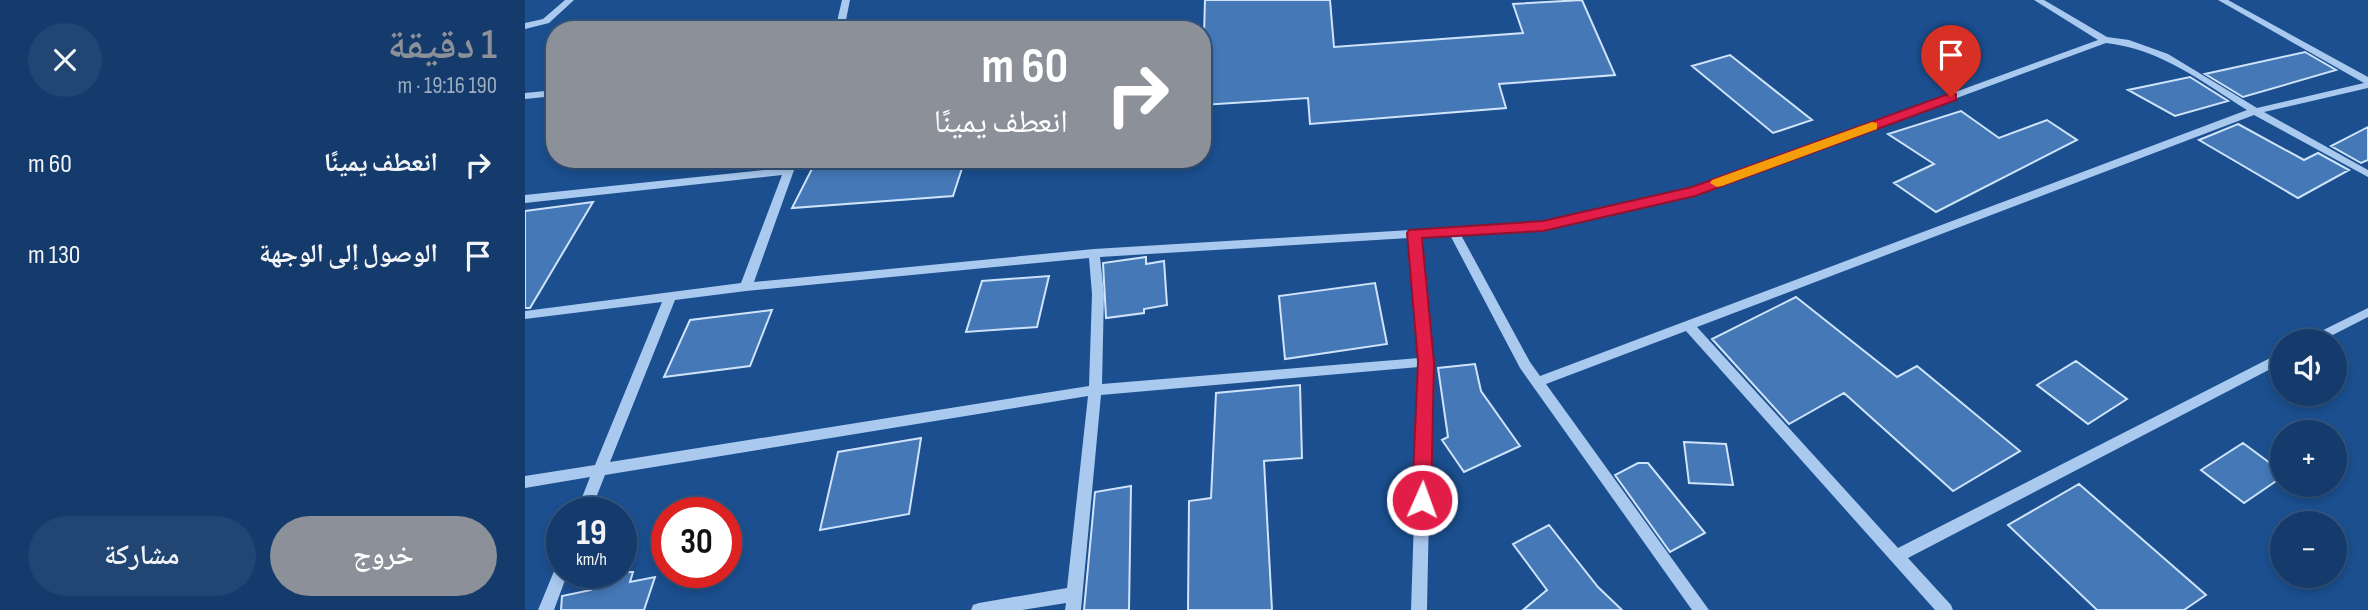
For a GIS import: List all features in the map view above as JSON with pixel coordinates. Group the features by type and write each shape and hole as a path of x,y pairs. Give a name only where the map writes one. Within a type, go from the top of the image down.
{"street":[{"path":"525,26 546,21 570,0"},
{"path":"841,21 846,0"},
{"path":"2038,0 2105,40"},
{"path":"2222,0 2368,83"},
{"path":"525,315 746,287 1094,253 1543,226 1695,191 2105,40 2119,40 2163,54 2255,111 2368,174"},
{"path":"1538,382 2255,111 2368,83"},
{"path":"525,96 546,94"},
{"path":"746,287 789,168"},
{"path":"525,199 788,171"},
{"path":"1453,231 1525,365 1701,610"},
{"path":"1414,233 1426,362 1419,610"},
{"path":"979,610 1074,602 1095,390 1098,294 1094,253"},
{"path":"589,497 670,297"},
{"path":"2335,329 2368,312"},
{"path":"1688,325 1945,610"},
{"path":"525,482 1095,390 1426,362"},
{"path":"1898,556 2270,362"},
{"path":"546,610 555,588"}],"building":[{"path":"1205,0 1330,0 1334,47 1523,33 1513,4 1582,0 1615,75 1499,84 1506,108 1310,124 1308,98 1211,104 1211,21 1204,21"},
{"path":"2305,52 2336,70 2243,97 2205,74"},
{"path":"1730,55 1812,120 1773,133 1692,66"},
{"path":"2190,77 2228,101 2175,116 2128,90"},
{"path":"1961,111 1999,138 2047,120 2077,140 1936,212 1894,183 1934,164 1888,134"},
{"path":"2238,124 2304,160 2318,153 2349,170 2298,198 2199,140"},
{"path":"2368,127 2368,160 2361,163 2331,146"},
{"path":"812,168 962,168 953,196 792,208"},
{"path":"593,202 530,308 525,308 525,211"},
{"path":"1146,257 1146,264 1164,261 1167,305 1144,309 1144,313 1106,318 1103,263"},
{"path":"1049,276 1037,327 966,332 982,281"},
{"path":"1375,283 1387,344 1285,359 1279,296"},
{"path":"1796,297 1897,377 1917,366 2020,451 1953,491 1844,393 1789,424 1712,339"},
{"path":"772,310 750,366 664,377 690,320"},
{"path":"2076,361 2127,399 2088,424 2037,385"},
{"path":"1475,364 1481,391 1520,446 1464,472 1442,440 1448,437 1438,368"},
{"path":"1300,385 1302,458 1264,461 1272,610 1188,610 1189,501 1211,498 1216,393"},
{"path":"921,438 909,514 820,530 838,452"},
{"path":"1684,442 1726,444 1733,485 1689,483"},
{"path":"2243,443 2270,463 2270,485 2244,503 2201,470"},
{"path":"1638,463 1648,463 1705,533 1670,552 1615,475"},
{"path":"2079,484 2206,595 2184,610 2097,610 2008,525"},
{"path":"1131,486 1129,610 1084,610 1095,492"},
{"path":"1549,525 1598,587 1622,610 1523,610 1547,590 1513,544"},
{"path":"651,578 651,588 644,610 561,610 562,596 591,590 637,588 637,581"}],"slow traffic":[{"path":"1717,183 1872,126"}],"route":[{"path":"1422,500 1426,362 1414,233 1543,226 1695,191 1951,97"}]}
